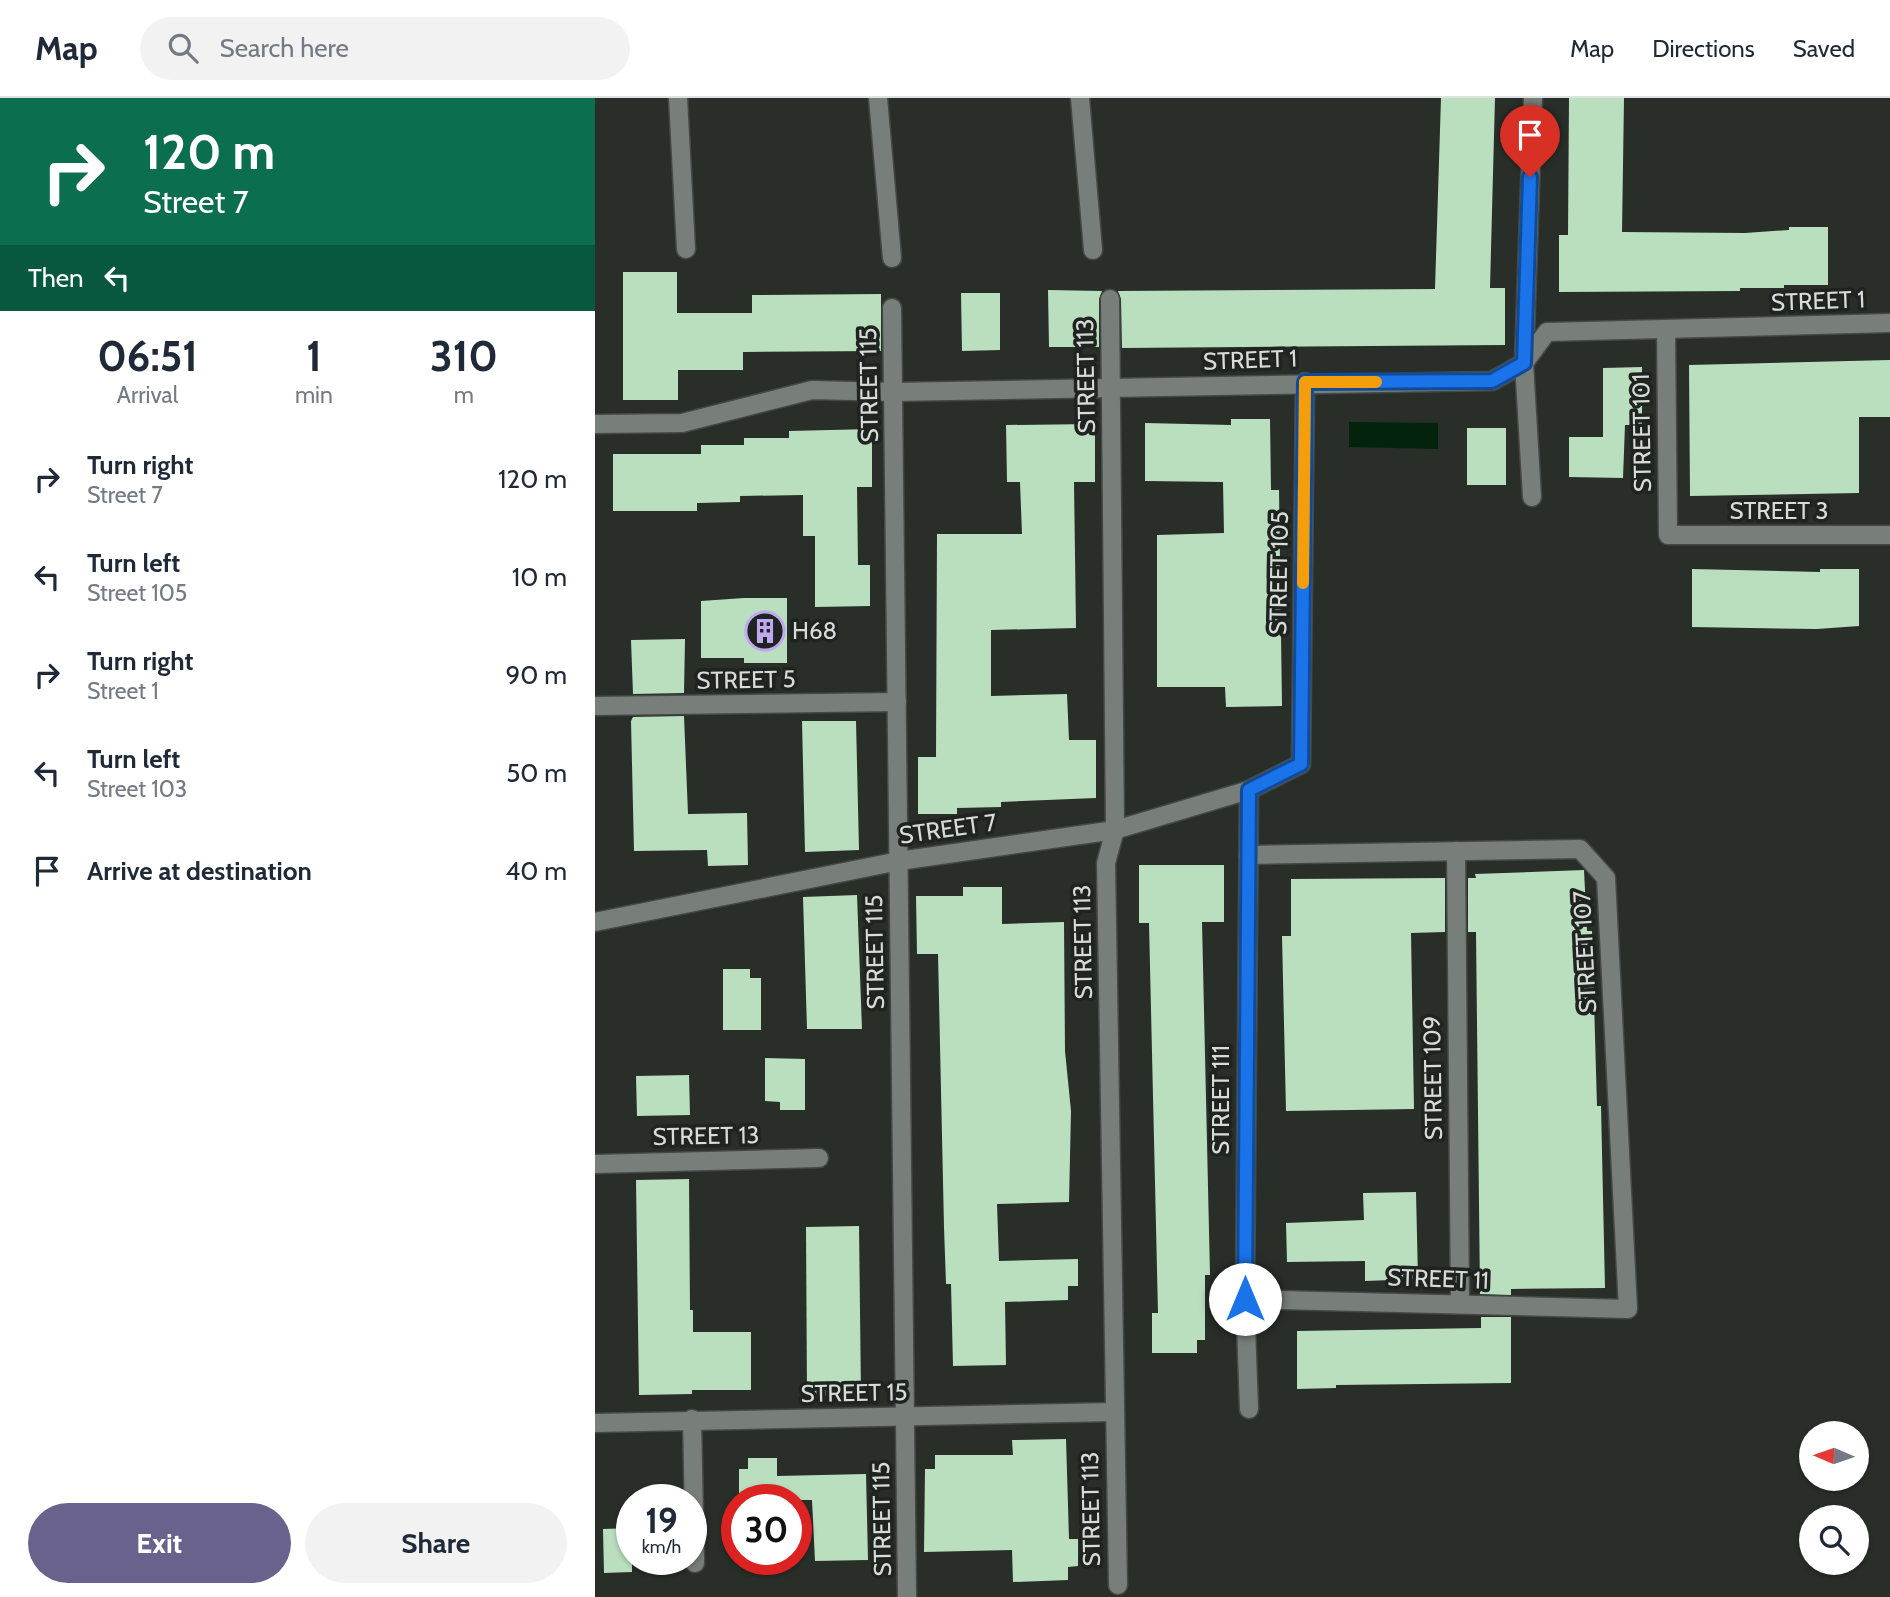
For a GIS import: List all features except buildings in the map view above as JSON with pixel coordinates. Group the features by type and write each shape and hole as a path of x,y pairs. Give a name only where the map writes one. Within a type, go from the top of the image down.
{"street":[{"path":"678,98 686,249"},
{"path":"878,98 892,258"},
{"path":"1080,98 1093,250"},
{"path":"1532,497 1524,363 1533,98"},
{"name":"STREET 113","path":"1109,299 1115,830 1106,863 1118,1585"},
{"name":"STREET 115","path":"893,308 907,1596"},
{"name":"STREET 1","path":"595,424 682,423 812,390 893,392 1305,382 1492,381 1524,363 1547,332 1890,323"},
{"name":"STREET 101","path":"1665,330 1668,535"},
{"name":"STREET 105","path":"1301,764 1305,382"},
{"name":"STREET 3","path":"1668,535 1890,535"},
{"name":"STREET 5","path":"595,706 897,702"},
{"name":"STREET 7","path":"595,922 899,861 1115,830 1249,790 1301,764"},
{"name":"STREET 111","path":"1249,790 1245,1299 1249,1409"},
{"name":"STREET 107","path":"1248,855 1580,849 1606,878 1628,1309"},
{"name":"STREET 109","path":"1456,851 1460,1304"},
{"name":"STREET 13","path":"595,1164 819,1158"},
{"name":"STREET 11","path":"1245,1299 1628,1309"},
{"name":"STREET 15","path":"595,1423 1114,1412"},
{"path":"692,1419 693,1484"}],"shaded area":[{"path":"1349,422 1438,423 1438,449 1349,447"}],"slow traffic":[{"path":"1303,583 1305,382 1376,382"}],"place":[{"name":"H68","path":"765,631"}],"route":[{"path":"1245,1299 1249,790 1301,764 1305,382 1492,381 1524,363 1530,177"}]}
